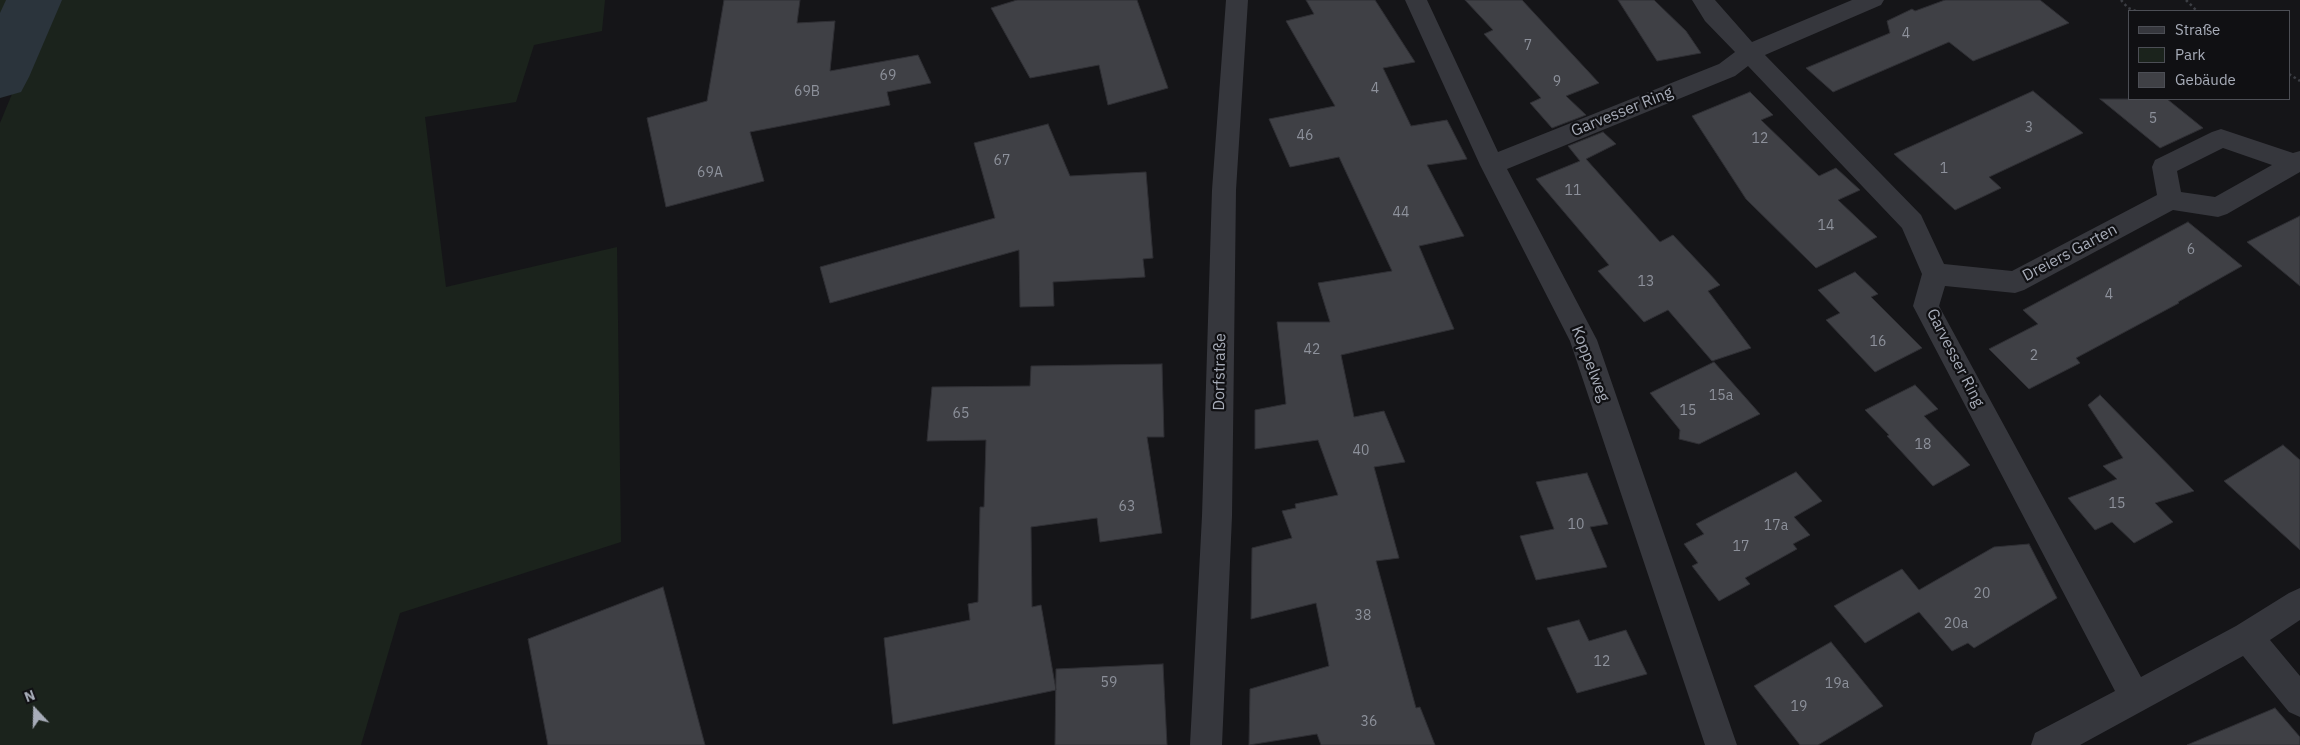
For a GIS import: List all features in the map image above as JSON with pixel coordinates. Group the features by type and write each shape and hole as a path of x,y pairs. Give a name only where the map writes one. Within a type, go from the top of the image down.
{"street":[{"name":"Dorfstraße","path":"1206,745 1217,516 1224,190 1237,0"},
{"name":"Koppelweg","path":"1416,0 1492,165 1583,340 1721,745"},
{"path":"1702,0 1713,15 1912,222 1935,274"},
{"name":"Garvesser Ring","path":"1492,165 1727,70 1749,53 1772,41 1872,0"},
{"path":"2221,138 2298,162 2218,207 2170,200 2164,167 2221,138"},
{"name":"Dreiers Garten","path":"1935,274 2015,282 2170,200"},
{"name":"Garvesser Ring","path":"1935,274 1926,306 2134,697"},
{"path":"2054,743 2134,697 2247,637 2300,603"},
{"path":"2247,637 2300,701"}],"path":[{"path":"2121,0 2128,8 2133,10"},
{"path":"2186,0 2196,10"}],"green space":[{"path":"0,0 18,0 0,41"},
{"path":"51,0 605,0 602,31 534,45 516,102 425,117 446,287 617,247 621,542 400,613 361,745 0,745 0,123"}],"building":[{"path":"724,0 800,0 797,23 835,21 830,71 918,55 931,83 887,92 890,105 750,132 764,181 666,207 647,118 707,101"},
{"path":"1017,0 1137,0 1168,88 1108,105 1099,65 1030,78 991,8"},
{"path":"1306,0 1375,0 1415,62 1383,68 1411,126 1447,120 1467,159 1427,165 1464,236 1419,246 1454,329 1341,355 1354,417 1384,411 1405,462 1374,467 1399,558 1376,561 1416,708 1420,707 1435,745 1321,745 1317,734 1249,745 1250,689 1329,666 1316,603 1251,619 1252,548 1292,538 1282,511 1296,508 1295,504 1338,495 1318,440 1255,449 1255,410 1286,404 1277,322 1330,322 1318,283 1392,271 1339,157 1290,167 1269,119 1335,106 1286,21 1314,14"},
{"path":"1465,0 1522,0 1599,83 1566,96 1586,115 1552,128 1530,103 1541,98 1484,34 1493,30"},
{"path":"1618,0 1654,0 1686,31 1701,53 1657,61"},
{"path":"1945,0 2040,0 2069,23 1973,61 1949,42 1833,92 1806,68 1890,33 1887,21 1912,9 1915,11"},
{"path":"2033,91 2083,133 1989,177 2001,188 1955,210 1894,154"},
{"path":"1750,92 1773,115 1761,120 1819,176 1836,168 1860,190 1838,200 1877,237 1816,268 1746,199 1692,116"},
{"path":"2100,99 2168,100 2203,128 2160,148"},
{"path":"1048,124 1070,176 1146,172 1153,258 1143,259 1145,277 1053,282 1054,306 1020,307 1019,250 830,303 820,267 995,218 974,143"},
{"path":"1603,132 1616,144 1586,159 1660,242 1673,235 1720,285 1708,291 1751,348 1712,361 1668,310 1644,322 1598,271 1609,265 1536,179 1580,161 1568,146"},
{"path":"2300,216 2300,286 2247,242"},
{"path":"2188,222 2242,266 2179,303 2076,358 2080,363 2029,389 1989,349 2038,324 2023,310"},
{"path":"1855,272 1878,294 1871,297 1922,348 1875,372 1826,320 1840,313 1818,290"},
{"path":"1714,362 1760,414 1699,444 1679,439 1680,430 1650,393"},
{"path":"1162,364 1164,437 1147,437 1162,533 1100,542 1097,518 1031,527 1032,607 1041,605 1056,690 893,724 884,638 970,620 968,604 978,602 980,507 984,507 986,440 927,441 932,387 1030,386 1031,366"},
{"path":"1915,385 1938,409 1924,416 1970,465 1933,486 1865,410"},
{"path":"2100,395 2194,491 2155,503 2173,522 2134,543 2112,522 2095,530 2068,498 2117,479 2103,466 2123,458 2088,405"},
{"path":"2283,445 2300,460 2300,550 2224,481"},
{"path":"1796,472 1822,501 1794,517 1810,535 1793,544 1797,549 1745,578 1750,584 1719,601 1692,566 1698,563 1684,544 1704,534 1696,524"},
{"path":"1587,473 1608,524 1590,527 1607,567 1536,580 1520,536 1554,529 1536,482"},
{"path":"2029,544 2057,598 1974,648 1968,643 1952,651 1919,612 1865,643 1834,606 1902,569 1919,590 1994,547"},
{"path":"663,587 705,745 548,745 528,639"},
{"path":"1579,620 1589,641 1626,630 1647,674 1577,693 1547,628"},
{"path":"1831,642 1883,706 1818,745 1800,745 1754,686"},
{"path":"1163,664 1167,745 1055,745 1056,669"},
{"path":"2275,708 2300,737 2300,745 2187,745"}],"waterway":[{"path":"0,77 34,0"}]}
